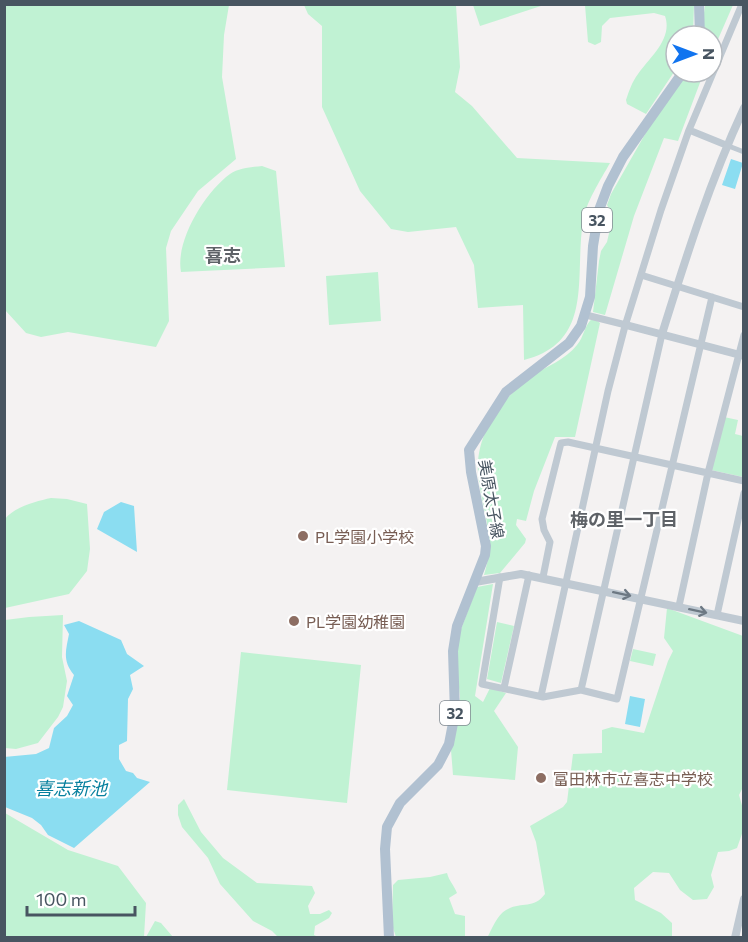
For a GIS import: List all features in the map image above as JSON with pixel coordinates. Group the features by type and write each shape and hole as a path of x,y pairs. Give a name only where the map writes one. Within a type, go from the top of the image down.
{"main road":[{"path":"699,4 700,24"},
{"name":"美原太子線","path":"389,938 387,827 400,803 438,765 449,744 455,713 454,640 466,601 481,569 486,546 471,472 469,450 506,392 569,343 581,326 590,297 599,210 608,186 624,157 675,84"}],"street":[{"path":"541,696 626,325 689,130 742,4"},
{"path":"581,690 662,334 700,214 726,145 744,108"},
{"path":"689,130 744,152"},
{"path":"641,275 744,307"},
{"path":"500,577 482,684 541,696 581,690 617,699 712,297"},
{"path":"586,315 741,355"},
{"path":"679,606 708,473 741,355 744,335"},
{"path":"543,577 550,542 542,519 561,443 568,442 744,481"},
{"path":"717,615 744,494"},
{"path":"475,582 521,574 543,577 744,621"},
{"path":"504,688 529,575"},
{"path":"735,938 744,899"}],"green space":[{"path":"473,4 544,5 480,26"},
{"path":"4,5 229,5 224,35 222,77 236,159 198,191 171,231 166,248 169,321 156,347 68,332 41,337 26,333 5,310"},
{"path":"304,5 456,5 460,67 455,92 472,106 517,158 610,163 584,214 577,305 571,323 562,339 547,351 524,360 523,305 478,308 474,265 456,227 408,232 391,229 360,191 322,107 322,26 308,14"},
{"path":"585,5 694,5 693,24 667,24 665,16 654,13 610,18 602,26 601,42 595,45 588,42"},
{"path":"705,5 733,5 724,26 703,24"},
{"path":"664,37 664,84 666,84 646,114 627,104 626,100 636,77"},
{"path":"680,84 699,84 678,141 664,138 634,216 605,315 593,312 601,251 607,242 613,216 607,205 648,129"},
{"path":"262,166 276,171 285,267 181,272 180,260 187,232 211,193 230,174 246,168"},
{"path":"378,272 381,321 329,325 326,276"},
{"path":"593,318 600,323 575,437 555,437 534,491 526,521 517,519 516,525 526,539 525,543 500,573 484,575 489,556 489,544 478,471 481,443 486,430 501,406 521,385 572,350"},
{"path":"724,417 738,420 735,434 743,436 743,477 711,470"},
{"path":"51,498 87,504 90,549 87,571 69,594 5,608 5,519 20,508"},
{"path":"493,584 475,696 483,702 490,688 506,693 494,711 518,747 515,780 453,775 451,750 460,697 457,668 458,637 477,587"},
{"path":"667,608 743,636 744,785 739,795 743,809 743,831 737,848 718,852 711,875 714,887 707,899 693,900 680,890 669,873 653,872 634,888 635,900 661,913 672,923 672,937 487,938 503,912 511,907 536,902 545,894 536,842 530,826 563,807 567,802 573,754 602,753 602,730 612,727 644,733 673,651 664,638"},
{"path":"63,615 62,657 67,681 63,707 38,743 16,749 5,748 5,620"},
{"path":"497,622 514,626 501,683 487,679"},
{"path":"633,649 656,654 653,666 630,661"},
{"path":"241,652 361,665 347,803 227,790"},
{"path":"184,799 201,832 223,858 257,883 312,886 315,893 308,906 310,914 320,914 329,910 332,913 329,918 315,926 314,935 318,937 278,937 272,931 253,921 220,884 208,858 182,827 178,805"},
{"path":"5,813 68,850 118,866 146,903 144,937 5,937"},
{"path":"447,873 457,893 449,898 455,914 465,916 465,937 396,937 392,925 393,885 398,880"},
{"path":"155,921 161,923 173,937 146,937"}],"water":[{"path":"731,159 743,163 735,189 722,185"},
{"path":"121,502 134,506 137,552 97,529 104,512"},
{"name":"喜志新池","path":"79,621 121,640 127,654 144,666 130,675 133,689 128,699 127,741 119,745 119,759 126,771 150,782 74,848 48,835 32,818 5,807 4,757 36,754 49,748 54,728 67,716 73,705 67,696 74,675 66,660 69,634 64,625"},
{"path":"630,696 645,699 640,727 625,724"}],"place":[{"name":"PL学園小学校","path":"303,536"},
{"name":"PL学園幼稚園","path":"294,621"},
{"name":"富田林市立喜志中学校","path":"541,778"}],"district":[{"name":"喜志","path":"223,255"},
{"name":"梅の里一丁目","path":"624,519"}]}
